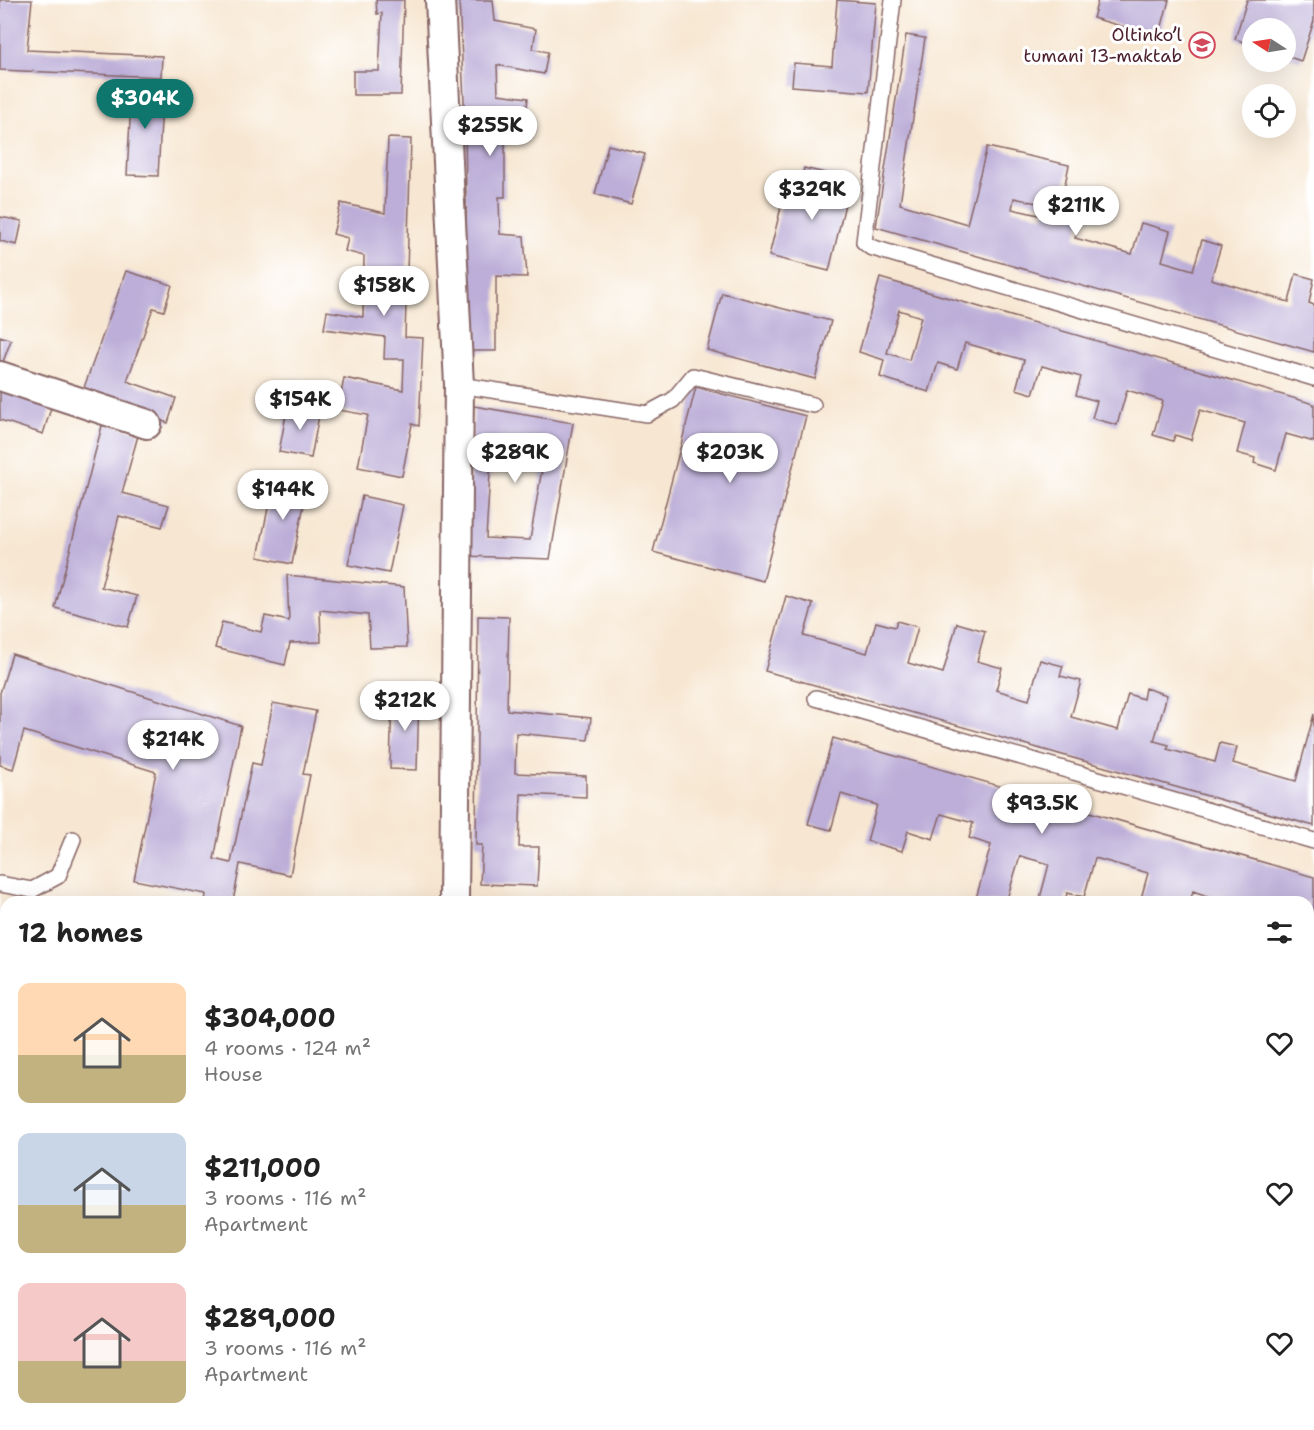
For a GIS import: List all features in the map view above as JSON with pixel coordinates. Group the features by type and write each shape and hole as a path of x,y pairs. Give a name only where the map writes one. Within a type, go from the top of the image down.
{"street":[{"path":"440,0 459,385 454,896"},
{"path":"0,376 147,424"}],"lane":[{"path":"892,0 864,242 870,247 1314,378"},
{"path":"459,385 647,414 673,400 693,376 813,405"},
{"path":"816,698 1314,841"},
{"path":"0,884 32,890 58,876 73,838"}],"building":[{"path":"0,0 32,0 27,50 162,56 161,77 0,70"},
{"path":"376,0 404,0 401,95 353,95 353,71 379,71 382,13 377,14"},
{"path":"459,0 493,0 495,21 536,29 533,49 548,52 544,74 497,65 498,94 528,98 525,124 505,121 505,197 499,197 500,234 524,236 527,277 496,276 496,351 468,351 465,121"},
{"path":"837,0 876,3 868,92 792,86 794,63 832,66"},
{"path":"1098,0 1169,0 1159,37 1093,18"},
{"path":"1247,0 1314,0 1314,21 1301,61 1296,59 1296,18 1242,18 1242,41 1235,39"},
{"path":"906,35 925,38 900,204 967,224 987,147 1069,165 1063,194 1086,200 1075,238 1132,254 1141,223 1170,231 1162,261 1193,270 1202,240 1221,246 1211,279 1289,302 1296,274 1314,279 1309,303 1314,305 1314,352 876,227","holes":["1014,198 1046,205 1043,216 1012,209"]},
{"path":"132,84 163,86 158,176 127,175"},
{"path":"388,138 411,139 405,337 423,338 419,426 412,424 402,476 358,467 368,415 338,410 344,378 403,390 404,359 384,359 385,337 324,329 327,311 363,317 364,256 345,251 348,238 333,234 341,203 385,213"},
{"path":"608,145 645,154 631,204 595,194"},
{"path":"804,168 851,179 829,271 769,256 782,203 795,206"},
{"path":"0,217 22,221 17,245 0,241"},
{"path":"126,271 172,285 164,311 153,308 127,381 176,398 168,423 82,393"},
{"path":"880,278 1314,404 1314,442 1286,434 1276,470 1254,463 1255,458 1237,453 1245,423 1200,410 1191,440 1175,435 1173,441 1153,435 1163,401 1127,390 1117,425 1092,418 1097,401 1076,395 1081,377 1042,366 1033,394 1016,389 1024,360 965,343 957,369 938,363 929,392 880,377 884,360 859,352","holes":["899,310 921,317 909,360 887,353"]},
{"path":"722,293 831,321 815,379 707,350"},
{"path":"0,336 11,340 3,362 0,361"},
{"path":"696,387 806,416 763,581 653,552"},
{"path":"0,388 52,405 43,434 0,420"},
{"path":"288,404 320,410 311,458 279,452"},
{"path":"474,406 573,423 550,559 465,556","holes":["492,442 545,451 530,540 486,538"]},
{"path":"103,422 139,432 122,493 169,505 162,527 119,516 101,587 137,596 128,627 55,608"},
{"path":"274,479 308,485 292,564 258,557"},
{"path":"362,496 403,505 389,573 348,565"},
{"path":"287,575 404,587 407,647 370,648 368,615 320,610 321,642 290,643 285,665 215,648 222,622 261,632 265,616 289,621"},
{"path":"786,596 813,604 804,636 867,653 876,622 895,627 897,621 918,627 908,663 943,673 957,623 985,631 977,661 1002,668 996,690 1029,700 1040,660 1063,666 1060,676 1081,681 1071,717 1118,730 1128,694 1143,699 1145,688 1167,695 1154,741 1169,745 1167,749 1215,762 1220,743 1237,747 1233,763 1296,781 1314,714 1314,826 765,671"},
{"path":"478,616 509,617 507,710 591,718 588,740 516,733 515,773 586,776 586,797 521,794 519,847 539,847 537,886 480,884 482,845 476,845"},
{"path":"12,654 241,726 214,859 231,863 252,763 261,765 273,703 316,711 303,774 310,775 290,875 240,864 234,896 206,896 206,894 134,880 156,772 24,731 13,769 0,765 0,693"},
{"path":"392,695 419,695 417,770 390,769"},
{"path":"833,738 1314,877 1314,896 1208,896 1193,891 1192,896 1142,896 1148,873 1095,858 1084,896 1067,893 1066,896 1041,896 1049,864 1020,856 1008,896 977,896 991,845 969,838 973,823 941,814 933,839 908,831 902,851 867,841 877,805 841,794 831,830 808,824"}],"place":[{"name":"Oltinko’l tumani 13-maktab","path":"1202,45"}]}
